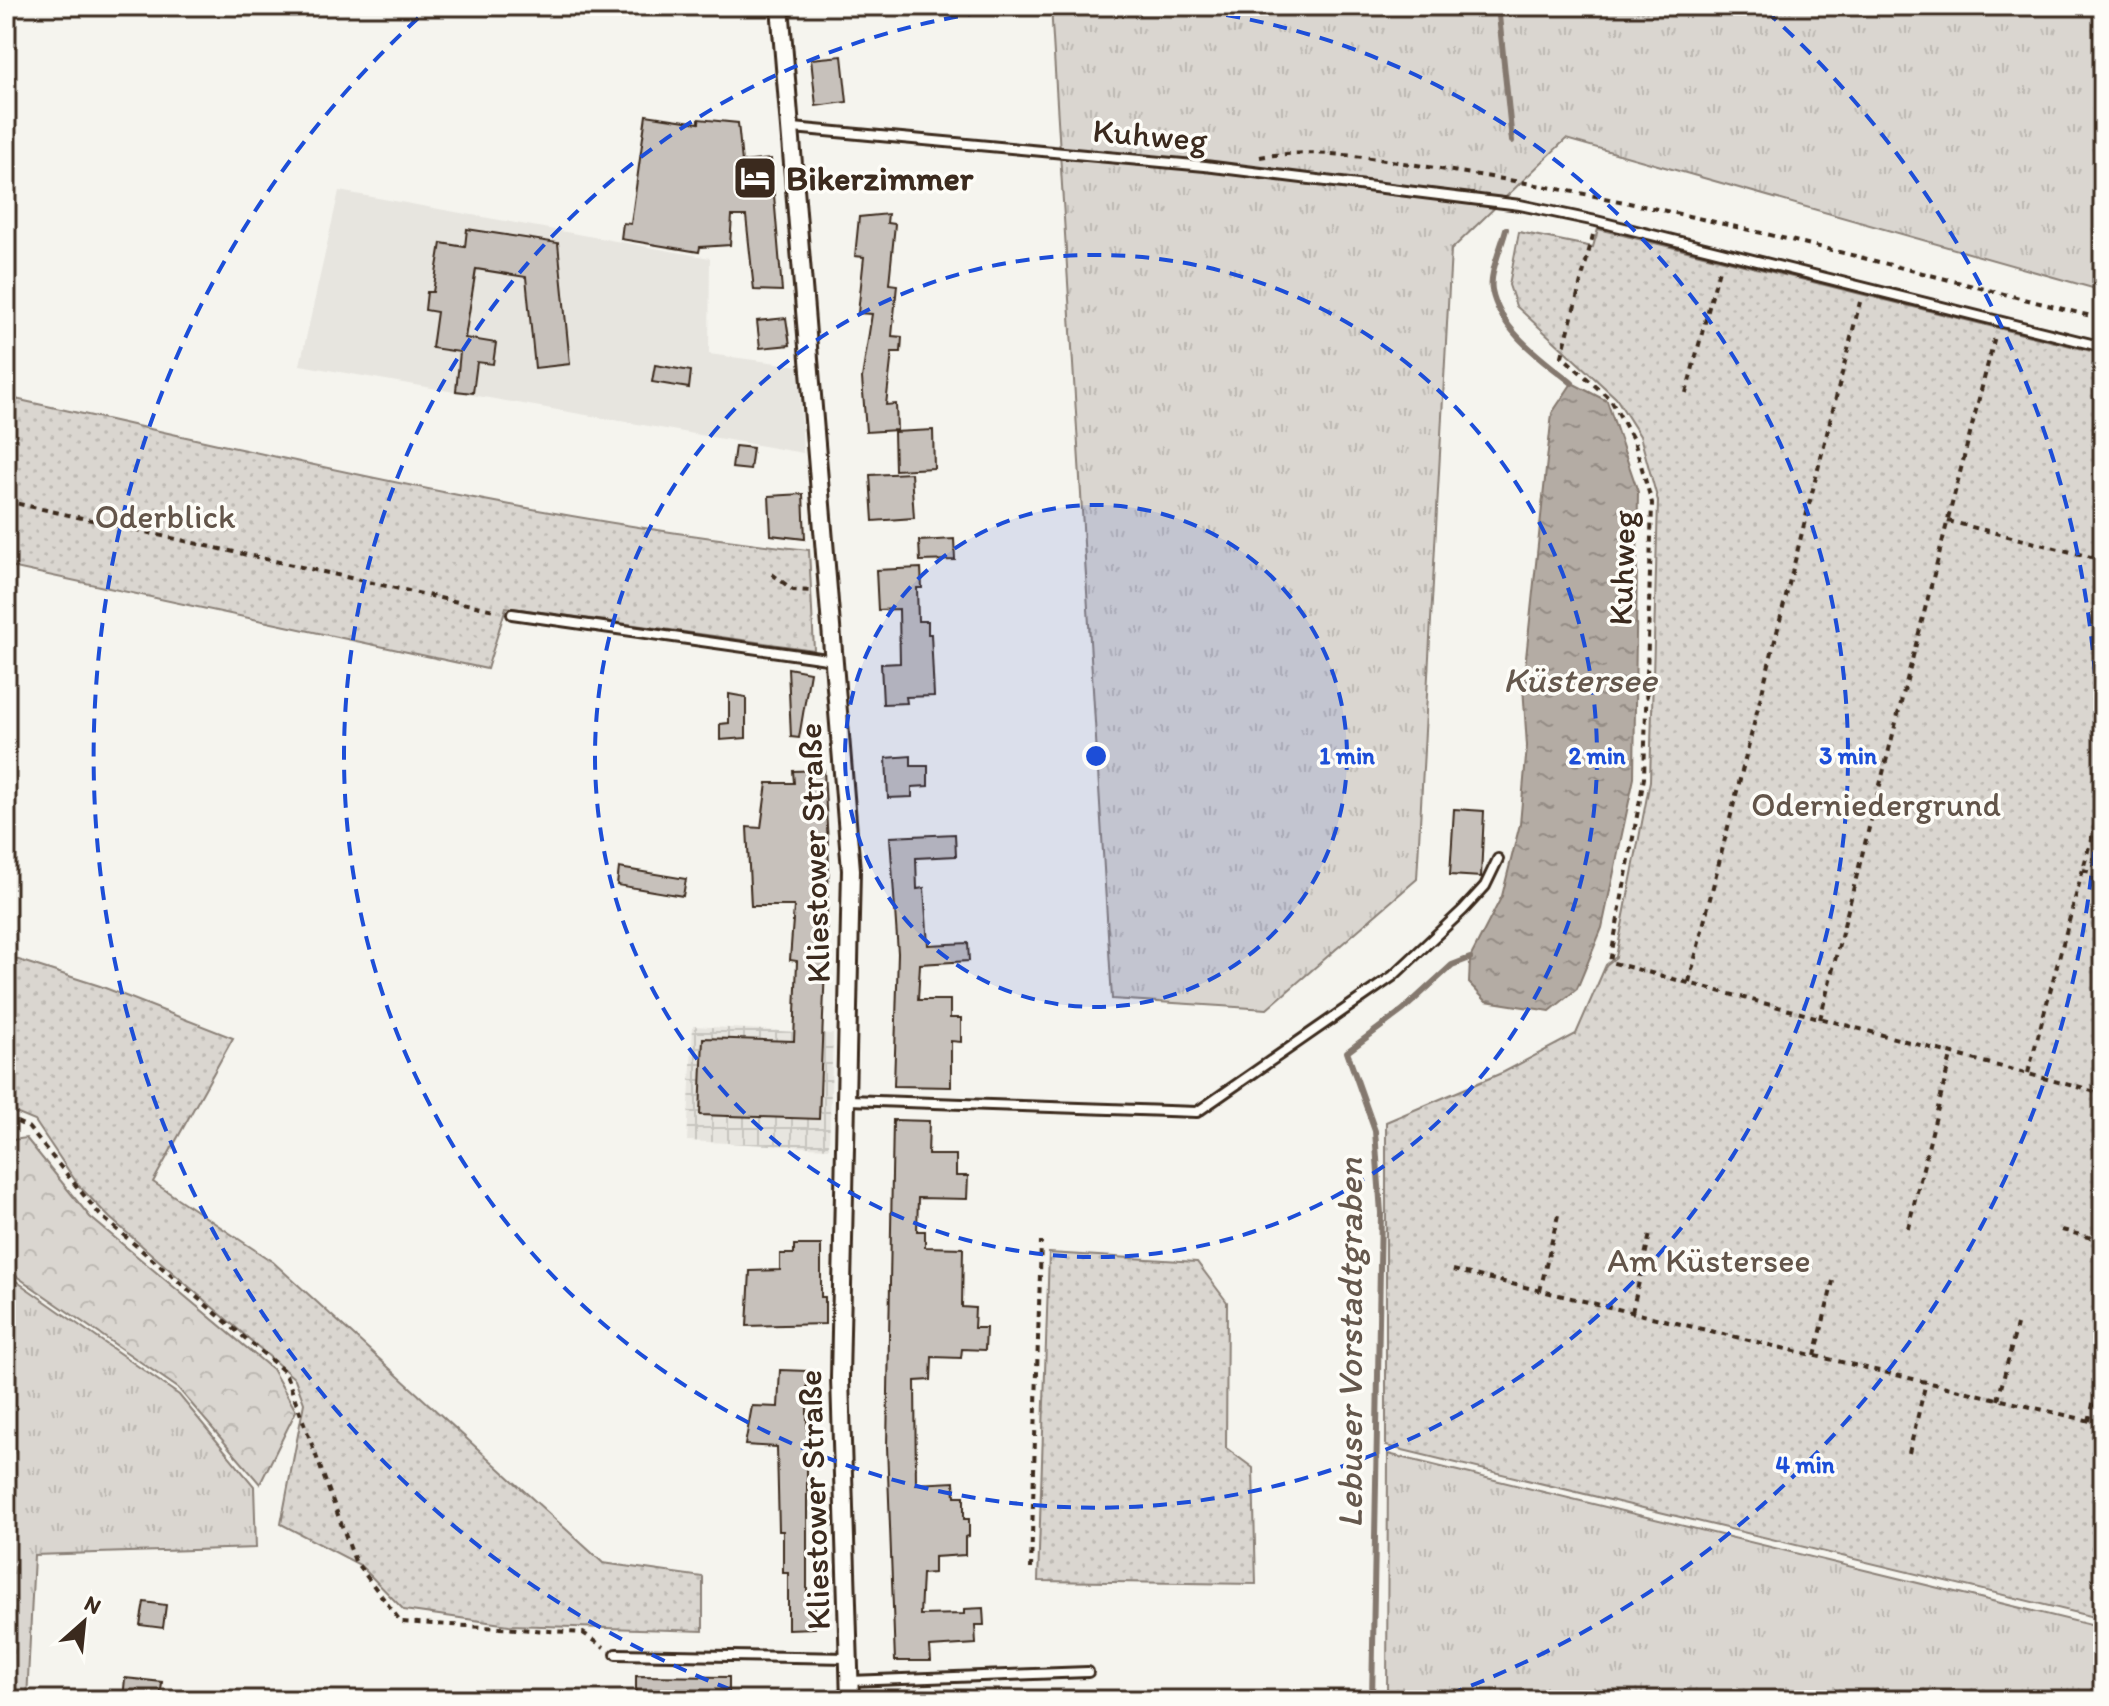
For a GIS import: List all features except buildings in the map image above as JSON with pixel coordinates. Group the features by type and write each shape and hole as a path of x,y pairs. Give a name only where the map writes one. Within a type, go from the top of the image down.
{"street":[{"name":"Kliestower Straße","path":"780,6 793,128 851,870 840,1378 850,1700"}],"lane":[{"name":"Kuhweg","path":"793,128 1205,166 1520,205 1724,252 2103,347"},
{"path":"512,614 835,660"},
{"path":"848,1100 1197,1112 1393,976 1485,886 1498,859"},
{"path":"616,1654 848,1658"},
{"path":"849,1681 1088,1672"}],"path":[{"path":"1259,157 1286,153 1344,154 1544,185 2103,319"},
{"name":"Kuhweg","path":"1596,221 1562,356 1611,400 1634,441 1652,503 1644,778 1610,962 2103,1094"},
{"path":"1686,393 1724,252"},
{"path":"1689,982 1864,288"},
{"path":"1820,1019 1999,321"},
{"path":"6,501 512,614"},
{"path":"1948,521 2103,560"},
{"path":"772,574 793,590"},
{"path":"2028,1073 2103,795"},
{"path":"2083,870 2103,875"},
{"path":"1908,1228 1952,1052"},
{"path":"6,1117 28,1127 100,1215 285,1372 355,1561 401,1622 583,1633 616,1654"},
{"path":"1540,1291 1558,1215"},
{"path":"2062,1230 2103,1241"},
{"path":"1632,1312 1650,1234"},
{"path":"1031,1569 1041,1241"},
{"path":"1453,1270 2103,1424"},
{"path":"1815,1356 1833,1281"},
{"path":"1998,1400 2017,1325"},
{"path":"2089,1421 2103,1364"},
{"path":"1909,1453 1926,1382"}],"shaded area":[{"path":"339,191 710,258 709,354 799,366 803,453 300,365"},
{"path":"693,1026 833,1034 829,1148 687,1141"}],"green space":[{"path":"1051,6 2103,6 2103,291 1566,139 1451,250 1417,879 1267,1009 1112,999"},
{"path":"1598,229 2103,354 2103,1619 1386,1446 1386,1122 1504,1072 1576,1034 1606,965 1616,957 1650,781 1658,501 1640,436 1616,398 1516,306 1509,285 1519,232 1593,247"},
{"name":"Oderblick","path":"6,397 506,504 607,522 809,550 814,650 506,607 487,669 6,566"},
{"path":"6,956 100,986 233,1038 153,1182 273,1262 603,1563 703,1577 703,1631 509,1625 404,1610 360,1565 281,1524 304,1403 295,1379 110,1218 79,1186 35,1121 6,1109"},
{"path":"26,1138 90,1217 272,1369 296,1411 260,1484 178,1388 6,1269 6,1141"},
{"path":"1049,1253 1197,1262 1227,1302 1226,1448 1253,1468 1256,1584 1038,1581"},
{"path":"6,1274 179,1395 254,1486 256,1548 34,1555 27,1700 6,1700"},
{"path":"1388,1454 2103,1628 2103,1700 1387,1700"}],"water":[{"name":"Küstersee","path":"1572,383 1607,401 1638,492 1634,778 1602,928 1577,989 1550,1011 1486,1001 1469,983 1470,958 1502,896 1520,824 1527,746 1523,686 1552,413"}],"waterway":[{"name":"Lebuser Vorstadtgraben","path":"1498,6 1512,141"},
{"name":"Lebuser Vorstadtgraben","path":"1506,229 1492,276 1497,305 1524,343 1572,383"},
{"name":"Lebuser Vorstadtgraben","path":"1372,1700 1381,1213 1375,1131 1347,1052 1403,1010 1452,965 1470,958"}],"place":[{"name":"Bikerzimmer","path":"755,178"}],"park label":[{"name":"Oderniedergrund","path":"1876,804"},
{"name":"Am Küstersee","path":"1709,1260"}]}
